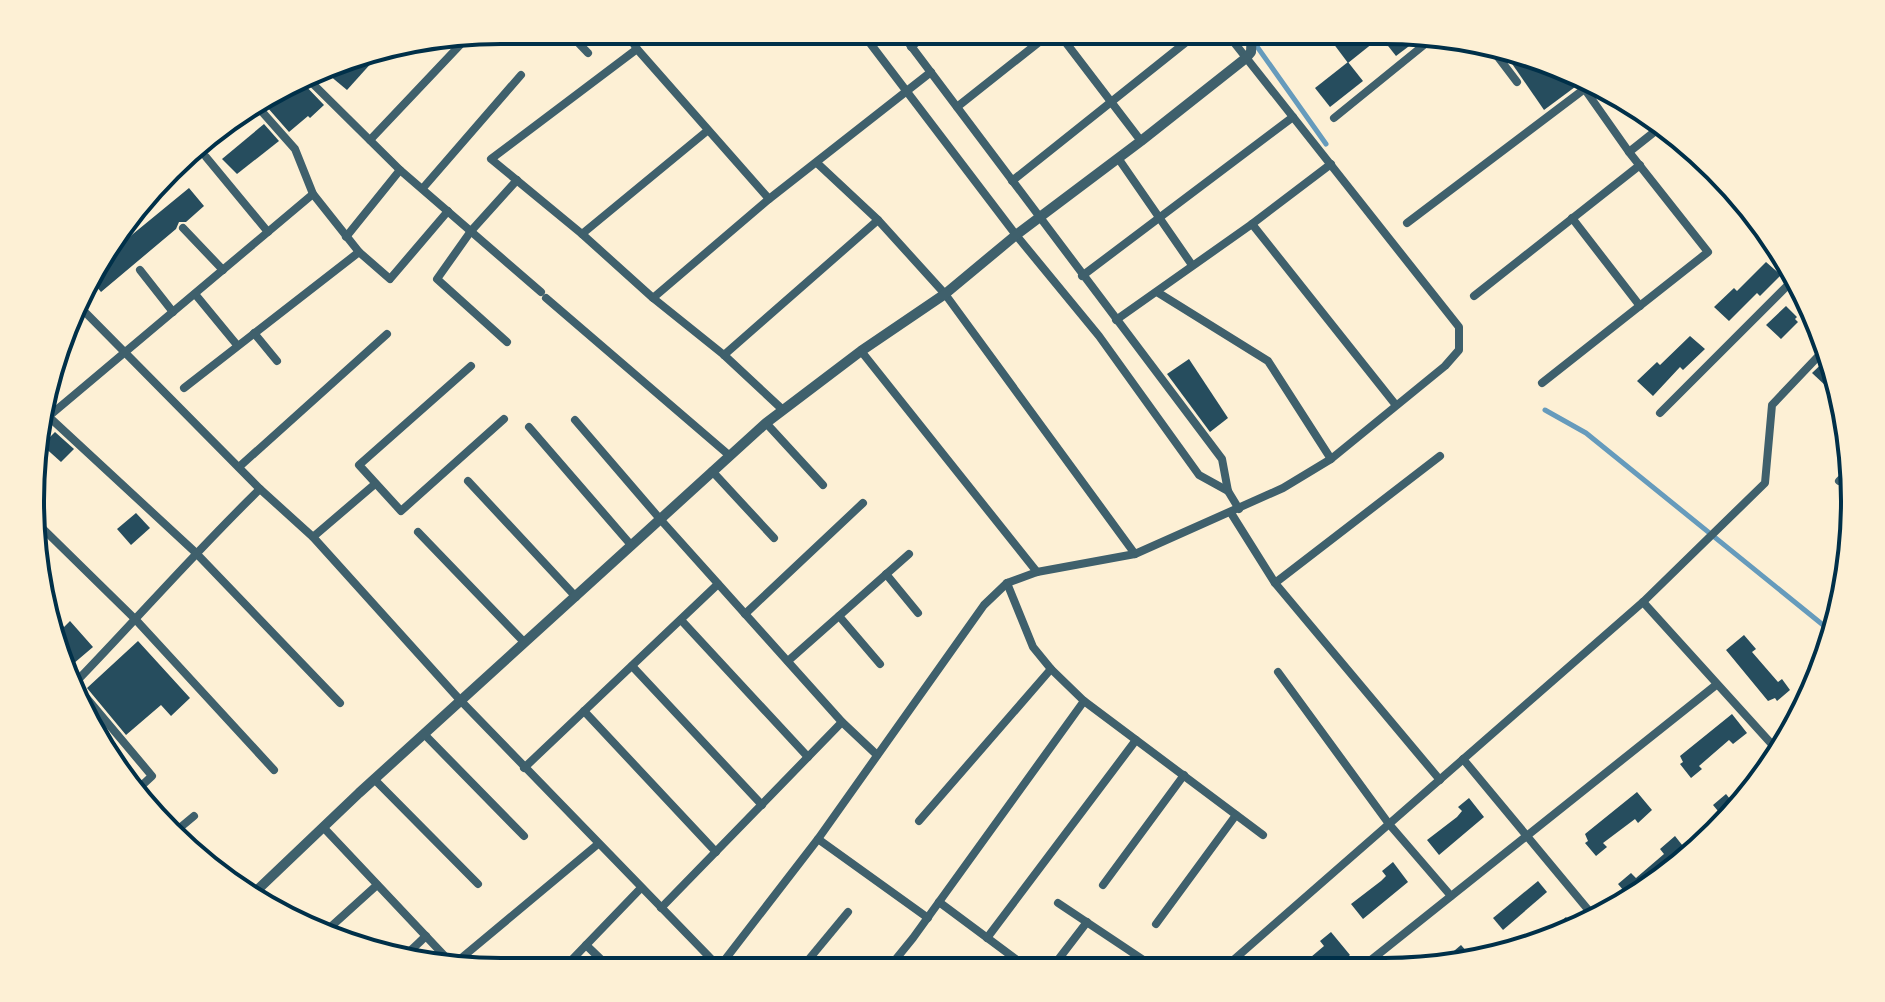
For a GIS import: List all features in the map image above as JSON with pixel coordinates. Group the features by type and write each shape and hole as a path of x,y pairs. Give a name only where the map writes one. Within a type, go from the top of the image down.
{"street":[{"path":"579,44 588,53"},
{"path":"634,44 769,199"},
{"path":"870,44 1016,235 1099,336 1199,475 1228,491"},
{"path":"909,44 1222,459 1235,511 1275,583 1440,780"},
{"path":"911,47 915,44"},
{"path":"957,107 1036,44"},
{"path":"1065,44 1141,141"},
{"path":"1012,181 1184,44"},
{"path":"728,958 818,839 984,605 1007,583 1037,572 1135,554 1304,477 1331,459 1445,366 1459,350 1459,327 1238,44"},
{"path":"259,889 460,700 766,423 861,351 945,294 1016,235 1141,141 1249,55 1250,44"},
{"path":"370,140 459,46"},
{"path":"1334,118 1423,46"},
{"path":"637,49 491,159 724,355 783,410"},
{"path":"1500,60 1517,82"},
{"path":"653,298 769,199 931,72"},
{"path":"423,188 521,75"},
{"path":"314,85 400,170 730,456"},
{"path":"1407,223 1583,90"},
{"path":"1542,383 1708,252 1629,152 1588,92"},
{"path":"262,112 295,149 313,194 359,252 390,279 448,211"},
{"path":"1082,276 1293,117"},
{"path":"582,234 707,131"},
{"path":"1629,152 1654,132"},
{"path":"206,157 268,232"},
{"path":"1118,158 1192,265"},
{"path":"817,163 878,220 945,294 1135,554"},
{"path":"1116,320 1331,164"},
{"path":"1474,296 1640,165"},
{"path":"346,237 400,170"},
{"path":"507,342 437,279 471,231 517,180"},
{"path":"53,412 313,194"},
{"path":"1572,218 1640,306"},
{"path":"724,355 878,220"},
{"path":"1252,224 1395,404"},
{"path":"183,228 223,270"},
{"path":"184,388 359,252"},
{"path":"140,270 173,312"},
{"path":"1660,413 1787,286"},
{"path":"1157,292 1268,361 1331,459"},
{"path":"195,294 237,345"},
{"path":"85,312 260,489 313,537 524,768 709,958"},
{"path":"254,333 277,361"},
{"path":"239,467 387,334"},
{"path":"861,351 1037,572"},
{"path":"1236,958 1643,602 1765,483 1772,405 1818,357"},
{"path":"471,366 359,465 401,511 504,419"},
{"path":"575,420 842,722 877,755"},
{"path":"766,423 823,485"},
{"path":"51,424 195,552 340,703"},
{"path":"529,427 631,545"},
{"path":"1275,583 1440,456"},
{"path":"712,471 774,538"},
{"path":"468,481 576,597"},
{"path":"313,537 375,484"},
{"path":"80,678 195,552 260,489"},
{"path":"745,614 863,503"},
{"path":"45,531 136,620 274,770"},
{"path":"418,532 524,642"},
{"path":"788,661 909,554"},
{"path":"886,574 918,613"},
{"path":"1007,583 1033,647 1051,669 1084,701 1263,835"},
{"path":"524,768 718,584"},
{"path":"1643,602 1771,744"},
{"path":"839,616 880,664"},
{"path":"681,620 808,757"},
{"path":"632,666 762,805"},
{"path":"919,821 1051,669"},
{"path":"1278,672 1389,824 1451,896"},
{"path":"1374,958 1716,685"},
{"path":"896,958 1084,701"},
{"path":"92,706 152,776 143,785"},
{"path":"584,711 716,852"},
{"path":"661,908 842,722"},
{"path":"424,734 524,836"},
{"path":"987,938 1136,740"},
{"path":"1463,759 1588,910"},
{"path":"1103,885 1184,775"},
{"path":"374,779 478,884"},
{"path":"1156,924 1236,815"},
{"path":"181,827 194,816"},
{"path":"323,827 443,954"},
{"path":"818,839 928,918"},
{"path":"465,956 598,844"},
{"path":"332,925 377,885"},
{"path":"574,958 640,889"},
{"path":"939,902 1014,958"},
{"path":"1058,903 1141,958"},
{"path":"810,958 848,912"},
{"path":"1059,958 1087,922"},
{"path":"412,949 426,936"},
{"path":"586,945 600,958"}],"building":[{"path":"1334,44 1372,44 1348,63"},
{"path":"1387,44 1411,45 1396,56"},
{"path":"1348,62 1363,81 1330,107 1315,88"},
{"path":"371,63 347,90 331,77"},
{"path":"1511,63 1574,86 1544,110"},
{"path":"307,87 324,105 289,132 268,108"},
{"path":"264,124 279,141 237,174 222,159"},
{"path":"189,188 204,206 186,222 179,222 176,229 101,292 97,287 126,239"},
{"path":"1766,262 1781,275 1760,296 1757,293 1729,321 1714,307 1734,288 1737,291"},
{"path":"1786,306 1798,322 1781,339 1766,325"},
{"path":"1690,336 1705,349 1683,370 1680,367 1653,396 1637,381 1657,362 1660,365"},
{"path":"1189,359 1228,418 1210,432 1167,374"},
{"path":"1820,365 1826,386 1812,373"},
{"path":"55,432 74,449 61,462 47,450 48,439"},
{"path":"136,513 150,528 131,545 117,529"},
{"path":"70,621 93,647 74,663 61,624 64,627"},
{"path":"1744,635 1756,649 1752,652 1778,682 1782,679 1790,690 1777,701 1775,698 1768,701 1726,650"},
{"path":"138,641 190,698 171,716 161,705 126,735 87,688"},
{"path":"1732,714 1747,733 1733,744 1729,740 1699,766 1702,769 1691,778 1680,764 1683,762 1680,756"},
{"path":"1637,792 1652,810 1638,823 1635,819 1603,843 1607,847 1596,856 1585,843 1588,841 1585,834"},
{"path":"1726,794 1730,799 1719,812 1713,805"},
{"path":"1469,798 1484,817 1439,855 1427,840 1457,817 1462,811 1458,807"},
{"path":"1675,836 1683,846 1623,890 1618,884 1631,873 1636,878 1664,854 1660,849"},
{"path":"1393,862 1408,882 1363,919 1351,904 1386,876 1382,871"},
{"path":"1538,881 1547,892 1503,930 1493,918"},
{"path":"1331,932 1350,955 1346,958 1310,958 1324,946 1320,941"},
{"path":"1461,945 1466,950 1452,953"}],"waterway":[{"path":"1255,44 1326,144"},
{"path":"1545,410 1586,433 1823,625"}]}
